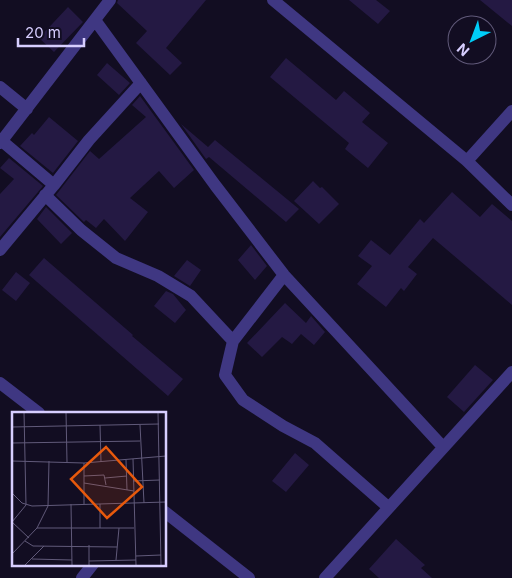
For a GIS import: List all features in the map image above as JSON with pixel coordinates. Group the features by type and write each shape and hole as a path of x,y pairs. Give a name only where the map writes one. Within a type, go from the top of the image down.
{"street":[{"path":"54,185 1,142 110,0"},
{"path":"274,0 467,161 512,205"},
{"path":"95,20 215,185 284,275 443,448"},
{"path":"0,250 89,140 141,83"},
{"path":"0,87 27,109"},
{"path":"467,161 512,112"},
{"path":"46,195 81,230 116,258 158,276 191,296 233,341"},
{"path":"284,275 233,341 225,375 243,400 283,426 315,443 388,507"},
{"path":"325,578 512,372"},
{"path":"0,383 38,412"},
{"path":"166,513 249,578"},
{"path":"82,578 91,566"}],"building":[{"path":"118,0 206,0 166,48 182,63 170,75 136,43 147,31 117,3"},
{"path":"349,0 376,0 390,11 378,24"},
{"path":"480,0 512,0 512,26"},
{"path":"68,7 83,22 54,52 39,38"},
{"path":"286,58 336,100 344,91 370,113 362,122 388,143 368,168 345,149 349,143 270,77"},
{"path":"107,63 130,83 119,95 97,75"},
{"path":"140,96 194,170 174,188 159,171 130,198 148,212 125,241 104,219 96,228 86,220 84,222 56,195 90,151 99,159 146,117 132,105"},
{"path":"49,117 78,141 53,173 20,146 32,133 34,135"},
{"path":"181,124 208,147 215,140 299,209 286,222 209,157 206,159"},
{"path":"9,158 43,186 0,237 0,194 14,179 0,168"},
{"path":"313,181 339,204 319,224 294,201"},
{"path":"452,192 480,217 492,204 512,221 512,305 433,238 408,267 417,274 404,291 401,288 386,307 357,284 372,266 358,256 371,240 390,255 420,219 424,223"},
{"path":"46,207 72,233 61,244 37,219"},
{"path":"251,245 267,266 255,280 238,260"},
{"path":"44,258 183,379 168,396 29,275"},
{"path":"187,260 201,270 190,286 174,276"},
{"path":"16,272 30,283 16,301 2,290"},
{"path":"166,291 173,294 186,310 175,323 154,306"},
{"path":"285,303 306,323 311,316 325,332 314,345 301,334 292,344 282,337 262,357 247,343"},
{"path":"475,365 493,380 464,412 447,397"},
{"path":"295,453 309,465 286,492 272,481"},
{"path":"396,539 425,565 421,568 432,578 379,578 369,569"}]}
